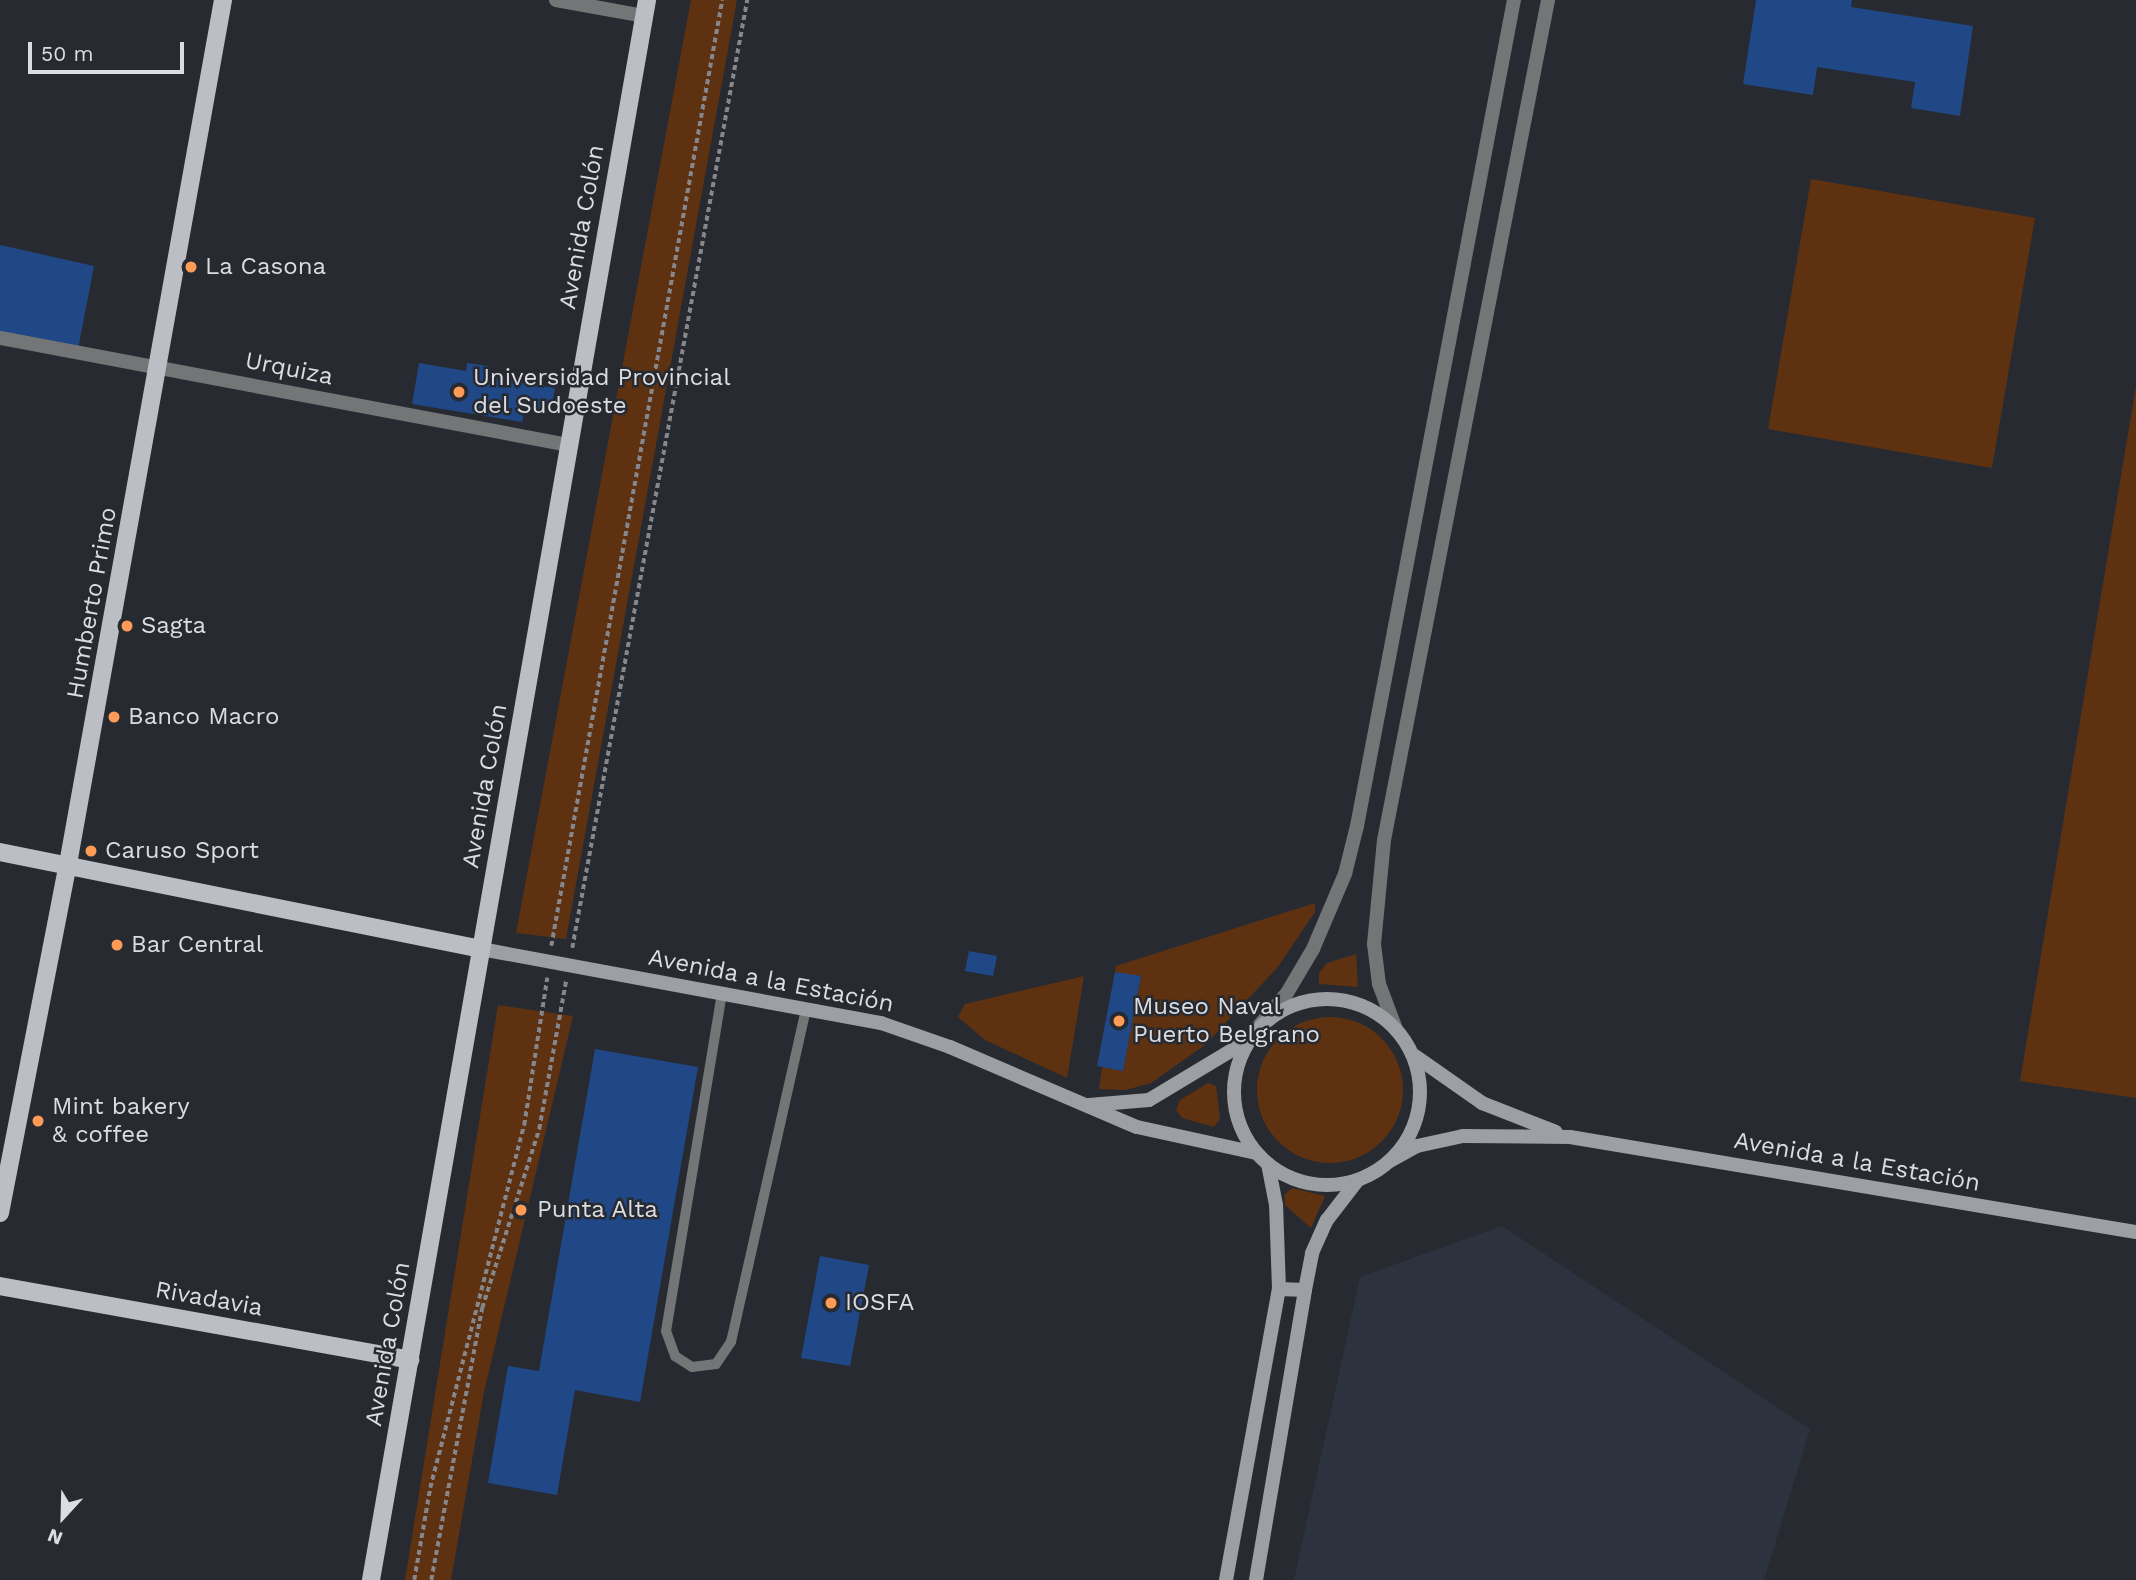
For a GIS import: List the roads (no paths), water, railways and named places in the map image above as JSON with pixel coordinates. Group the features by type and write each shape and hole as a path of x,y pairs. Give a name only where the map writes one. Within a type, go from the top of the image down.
{"main road":[{"name":"Humberto Primo","path":"0,1213 160,368 223,0"},
{"name":"Avenida Colón","path":"371,1580 645,8"},
{"path":"0,852 481,950"},
{"name":"Rivadavia","path":"0,1286 410,1360"}],"street":[{"path":"556,0 645,8"},
{"path":"1359,1180 1311,1184 1268,1164 1256,1153 1240,1127 1233,1097 1236,1067 1254,1033 1287,993 1313,949 1345,874 1514,0"},
{"path":"1548,0 1382,851 1374,943 1379,984 1396,1028 1410,1049 1429,1069 1482,1103 1570,1137"},
{"name":"Urquiza","path":"0,338 569,445"},
{"name":"Avenida a la Estación","path":"481,950 881,1023 927,1039 1137,1128 1256,1153"},
{"path":"1081,1105 1130,1105 1149,1100 1196,1076 1287,1007 1321,998 1367,1007 1396,1028"},
{"path":"1390,1161 1409,1137 1419,1108 1420,1078 1410,1049"},
{"path":"1256,1580 1312,1253 1326,1220 1359,1180 1417,1146 1463,1136 1570,1137"},
{"name":"Avenida a la Estación","path":"1570,1137 2136,1232"},
{"path":"1226,1580 1279,1289 1276,1205 1268,1164"},
{"path":"1279,1289 1305,1290"}],"lane":[{"path":"722,993 666,1331 675,1356 692,1367 716,1364 732,1342 806,1009"}],"place":[{"name":"La Casona","path":"191,267"},
{"name":"Universidad Provincial del Sudoeste","path":"459,392"},
{"name":"Sagta","path":"127,626"},
{"name":"Banco Macro","path":"114,717"},
{"name":"Caruso Sport","path":"91,851"},
{"name":"Bar Central","path":"117,945"},
{"name":"Museo Naval Puerto Belgrano","path":"1119,1021"},
{"name":"Mint bakery & coffee","path":"38,1121"},
{"name":"Punta Alta","path":"521,1210"},
{"name":"IOSFA","path":"831,1303"}]}
